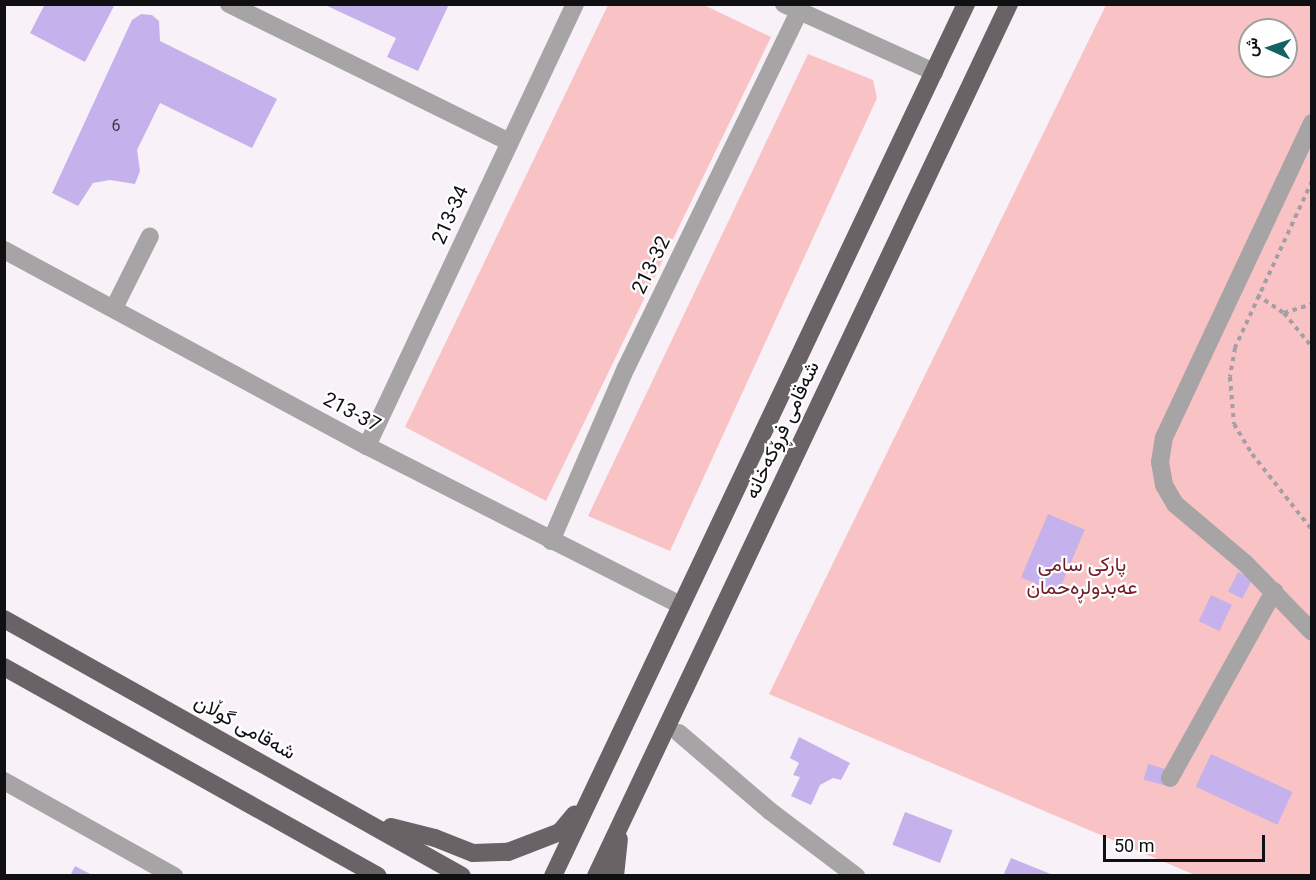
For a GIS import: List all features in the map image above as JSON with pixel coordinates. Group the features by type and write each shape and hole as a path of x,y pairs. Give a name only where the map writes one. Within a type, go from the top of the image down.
{"main road":[{"name":"شەقامی فڕۆکەخانە","path":"553,876 966,4"},
{"name":"شەقامی فڕۆکەخانە","path":"596,876 1009,4"},
{"name":"شەقامی گوڵان","path":"4,619 462,876"},
{"path":"4,667 378,876"},
{"path":"369,822 435,838 473,853 508,852 561,832 589,797"},
{"path":"615,876 617,843 632,799"},
{"path":"354,863 371,876"}],"street":[{"path":"229,4 508,141"},
{"name":"213-34","path":"367,446 508,141 576,4"},
{"path":"792,8 934,72"},
{"name":"213-32","path":"551,541 626,368 792,8"},
{"path":"1311,123 1164,437 1160,456 1164,485 1175,504 1274,591 1311,632"},
{"path":"114,308 150,236"},
{"name":"213-37","path":"4,250 367,446 681,605"},
{"path":"1170,778 1274,591"},
{"path":"680,733 770,811 856,876"},
{"path":"4,781 174,876"}],"path":[{"path":"1311,181 1234,348 1230,377 1234,424 1252,454 1311,530"},
{"path":"1257,295 1284,313 1311,347"},
{"path":"1284,313 1311,304"}],"green space":[{"path":"608,5 704,5 771,37 546,501 405,427"},
{"name":"پارکی سامی عەبدولڕەحمان","path":"1106,5 1311,5 1311,875 1195,875 769,694"},
{"path":"808,54 873,80 877,98 670,551 588,516"}],"building":[{"path":"45,4 115,4 85,62 30,33"},
{"path":"323,4 449,4 418,71 387,57 396,38"},
{"path":"141,14 152,15 159,21 160,41 277,99 252,148 160,103 137,150 140,171 135,184 110,180 93,183 78,206 52,193 132,20"},
{"path":"1048,514 1085,530 1058,593 1021,578"},
{"path":"1238,572 1252,579 1242,599 1228,592"},
{"path":"1211,595 1232,605 1220,631 1199,621"},
{"path":"799,737 850,763 841,780 833,778 820,785 811,805 791,796 800,777 793,775 799,763 790,758"},
{"path":"1211,754 1293,792 1277,825 1196,787"},
{"path":"1148,764 1173,771 1169,787 1144,779"},
{"path":"905,812 953,830 940,863 892,845"},
{"path":"1011,858 1053,875 1053,876 1003,876"},
{"path":"75,866 94,876 70,876"}]}
